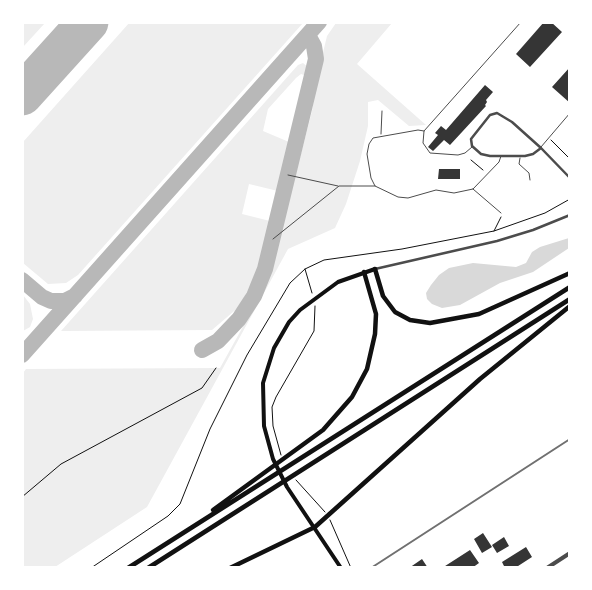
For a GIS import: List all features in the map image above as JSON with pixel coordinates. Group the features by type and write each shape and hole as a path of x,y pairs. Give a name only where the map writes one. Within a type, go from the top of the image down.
{"highway":[{"path":"375,269 383,296 395,312 410,320 430,323 479,314 570,273"},
{"path":"128,568 261,479 323,430 344,408 352,397 366,369 375,334 376,314 364,272"},
{"path":"261,479 296,461 570,287"},
{"path":"148,568 570,299"},
{"path":"230,568 315,527 480,379 570,306"}],"main road":[{"path":"342,568 287,487 273,459 264,426 263,382 274,348 281,334 300,310 338,282 375,269"}],"street":[{"path":"541,148 533,154 501,156 481,154 472,146 474,133 490,115 497,113 512,122 541,148 570,178"},
{"path":"375,269 506,238 533,230 570,215"},
{"path":"547,568 570,553"}],"lane":[{"path":"472,146 466,153 458,155 430,153 423,143 424,131 521,22"},
{"path":"381,135 382,111"},
{"path":"541,148 548,137 570,113"},
{"path":"375,186 371,178 367,154 368,144 373,138 381,135 418,130 424,131"},
{"path":"288,175 339,186 375,186 398,197 408,198 436,190 454,193 473,189 499,162 501,156"},
{"path":"521,156 519,164 529,173 530,180"},
{"path":"273,240 339,186"},
{"path":"473,189 501,213"}],"path":[{"path":"548,137 570,159"},
{"path":"471,160 483,170"},
{"path":"91,568 168,516 180,504 210,429 247,354 290,283 305,268 324,260 402,249 494,231 537,216 570,199"},
{"path":"494,231 502,217 501,213"},
{"path":"305,268 312,293"},
{"path":"22,497 61,464 202,388 216,368"}],"shaded area":[{"path":"130,22 303,23 78,275 66,283 48,284 23,263 23,142"},
{"path":"22,23 45,23 23,47"},
{"path":"336,23 392,23 357,64 426,125 409,126 378,100 368,102 368,126 360,161 346,204 335,228 288,249 147,507 55,567 23,568 23,373 26,369 220,368 266,285 312,111 318,73 327,36"},
{"path":"303,63 309,68 307,76 301,74 296,78 268,109 263,131 289,142 278,191 249,184 242,214 270,221 259,267 240,306 212,330 61,331 298,65"},
{"path":"569,238 569,248 533,272 500,283 460,305 442,308 432,304 427,299 426,293 431,285 439,275 449,268 473,263 516,267 526,263 532,252 540,247"},
{"path":"23,295 30,304 33,319 30,327 23,331"}],"building":[{"path":"544,22 551,22 562,32 530,67 516,54"},
{"path":"570,67 570,103 552,87"},
{"path":"485,85 493,92 486,100 486,106 450,145 444,140 433,151 428,147 438,135 435,133 441,126 446,130"},
{"path":"439,169 460,169 460,179 438,179"},
{"path":"483,533 492,547 482,553 474,539"},
{"path":"504,537 509,546 497,553 492,545"},
{"path":"526,547 532,557 515,568 505,568 502,562"},
{"path":"470,550 479,563 472,568 442,568"},
{"path":"422,559 428,568 409,568"}],"taxiway":[{"path":"22,355 319,22"},
{"path":"202,350 218,341 239,319 254,296 265,269 316,59 314,46 308,35"},
{"path":"22,280 42,297 51,301 65,301 75,296"}],"runway":[{"path":"22,95 88,22"}],"railway":[{"path":"371,568 570,439"}]}
